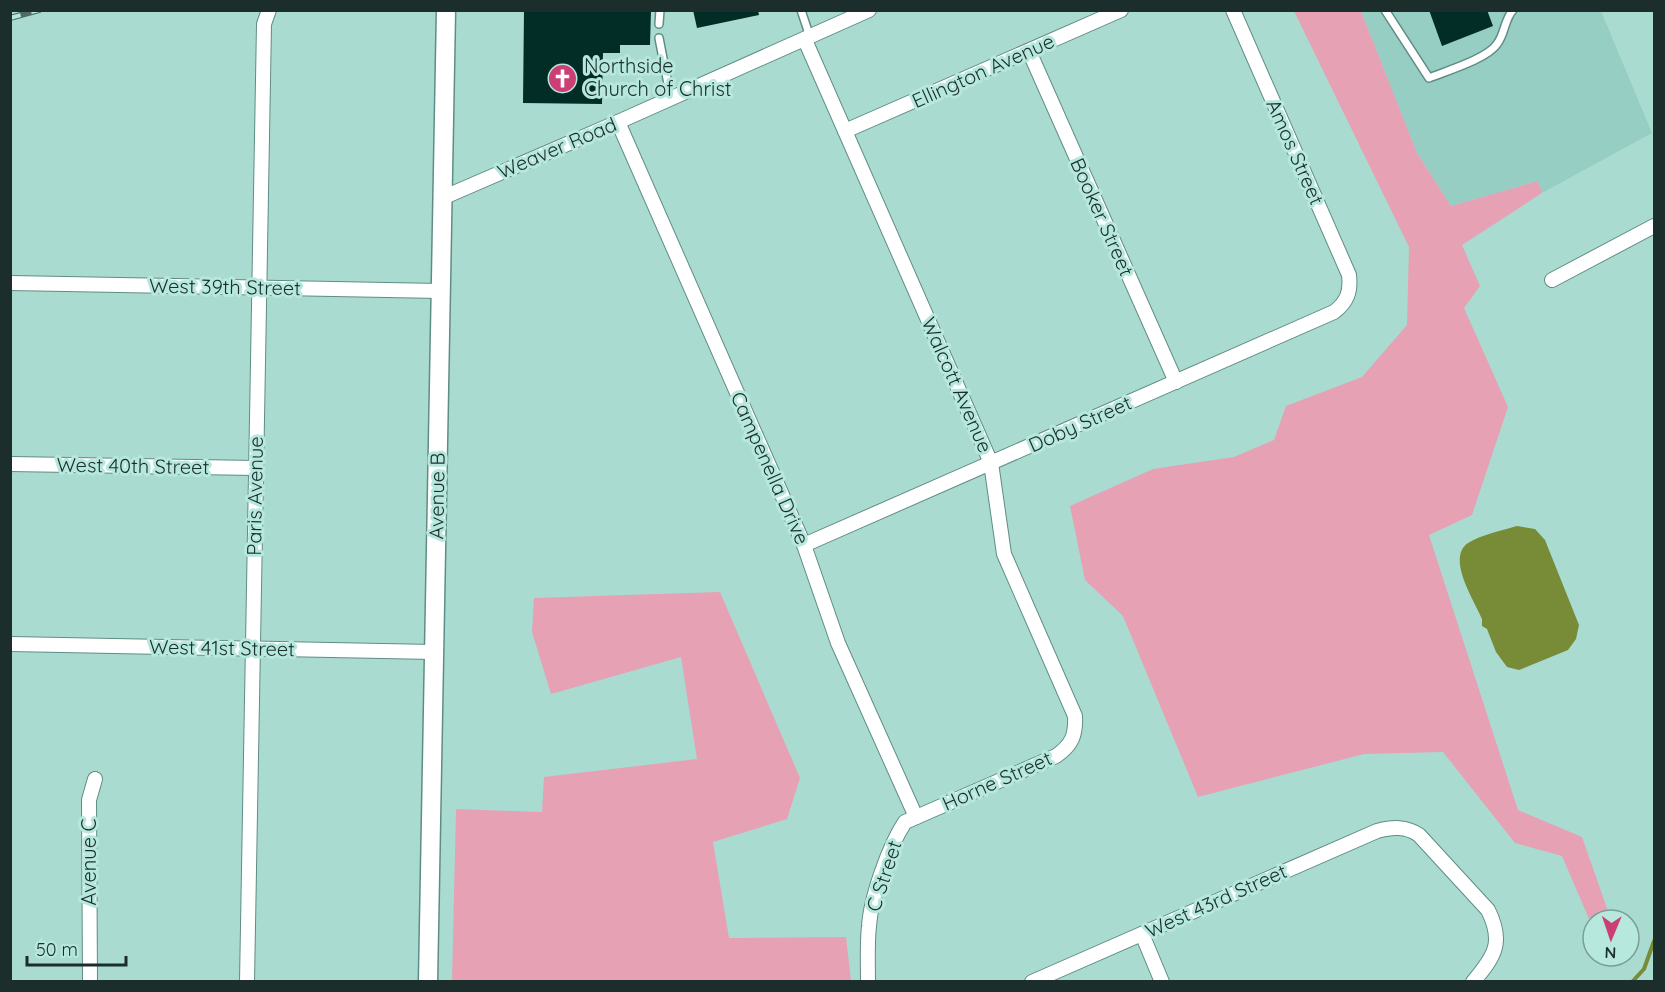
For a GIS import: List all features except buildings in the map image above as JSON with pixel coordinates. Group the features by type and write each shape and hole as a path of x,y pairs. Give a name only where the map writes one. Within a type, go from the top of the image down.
{"main road":[{"name":"Avenue B","path":"428,981 446,10"}],"street":[{"name":"Paris Avenue","path":"247,981 264,24 269,10"},
{"name":"Weaver Road","path":"442,198 869,10"},
{"name":"Ellington Avenue","path":"844,131 1121,10"},
{"name":"Amos Street","path":"1233,10 1349,275 1348,295"},
{"name":"Walcott Avenue","path":"807,38 844,131 991,463 1004,554 1075,716 1076,728 1073,739"},
{"name":"Booker Street","path":"1029,51 1176,382"},
{"name":"Campenella Drive","path":"618,122 804,545 838,643 916,816"},
{"path":"1552,280 1654,226"},
{"name":"West 39th Street","path":"10,283 440,291"},
{"name":"Doby Street","path":"804,545 1334,312 1343,304 1348,295"},
{"name":"West 40th Street","path":"10,464 256,468"},
{"name":"West 41st Street","path":"10,644 434,652"},
{"name":"Horne Street","path":"916,816 1056,756 1067,748 1073,739"},
{"name":"Avenue C","path":"90,981 89,800 95,779"},
{"name":"C Street","path":"868,981 869,924 875,894 896,835 904,822 916,816"},
{"name":"West 43rd Street","path":"1032,981 1390,827 1412,830 1419,835 1488,910 1496,924 1498,938 1494,953 1473,981"},
{"path":"1142,934 1162,981"}],"lane":[{"path":"659,24 660,10"},
{"path":"801,10 807,38"},
{"path":"1385,10 1429,78 1495,48 1503,36 1505,24 1513,10"},
{"path":"659,38 671,99"}],"shaded area":[{"path":"1294,11 1361,11 1417,153 1451,206 1538,181 1542,193 1462,245 1480,286 1464,308 1508,407 1472,515 1429,535 1518,810 1582,837 1607,908 1584,908 1562,856 1515,843 1443,752 1364,754 1198,797 1123,616 1085,580 1070,506 1153,469 1234,457 1274,440 1286,406 1362,377 1407,325 1409,247"},
{"path":"1361,11 1601,11 1652,133 1542,193 1538,181 1451,206 1417,153"},
{"path":"1517,526 1535,529 1545,540 1579,625 1576,639 1568,650 1519,670 1507,667 1496,652 1487,629 1482,626 1482,619 1464,580 1460,559 1462,550 1473,540"},
{"path":"720,592 800,778 787,819 713,842 729,938 846,937 851,981 452,981 456,809 542,812 544,777 697,759 681,657 551,694 532,632 534,598"}],"waterway":[{"path":"1632,982 1644,969 1654,941"}],"railway":[{"path":"10,18 39,10"}],"place":[{"name":"Northside Church of Christ","path":"563,78"}]}
